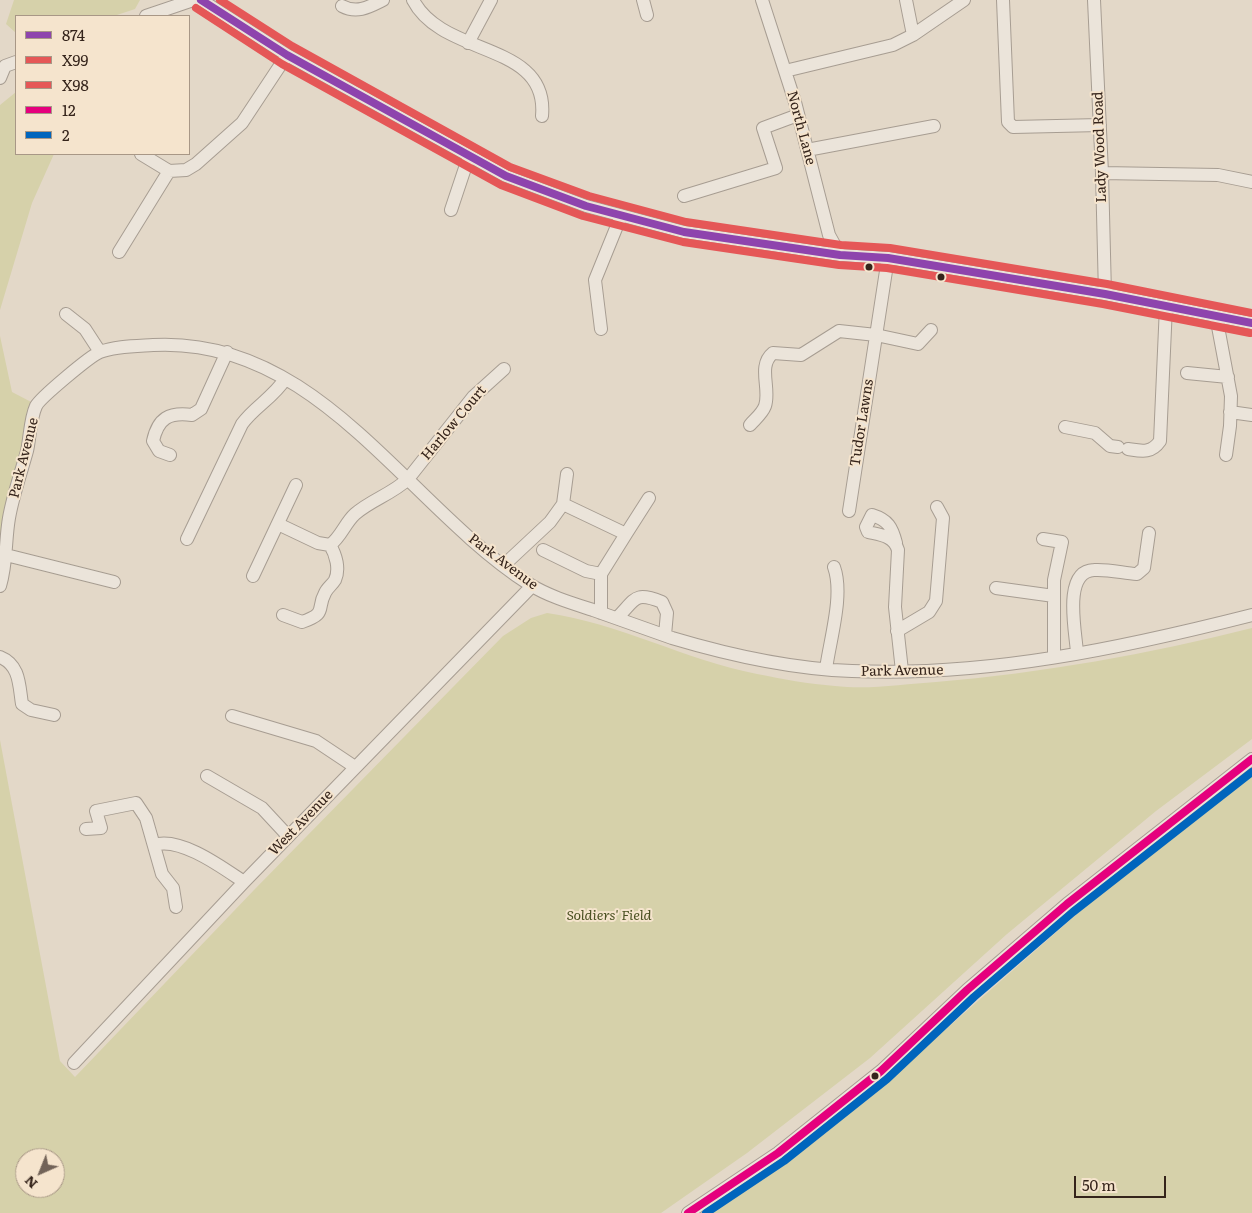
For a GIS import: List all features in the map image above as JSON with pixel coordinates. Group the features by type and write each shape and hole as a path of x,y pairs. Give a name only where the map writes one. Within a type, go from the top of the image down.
{"street":[{"path":"149,15 193,0"},
{"path":"201,0 287,54 506,176 586,206 684,232 840,255 888,258 1105,294 1252,323"},
{"path":"342,6 350,10 359,11 383,0"},
{"path":"413,0 433,25 468,43 508,58 525,69 535,79 542,98 542,116"},
{"path":"468,43 491,0"},
{"path":"643,0 647,15"},
{"name":"North Lane","path":"762,0 798,115 828,235 840,255"},
{"path":"906,0 914,35"},
{"path":"785,71 893,45 914,35 964,0"},
{"path":"1003,0 1008,122 1013,127 1100,125"},
{"name":"Lady Wood Road","path":"1094,0 1102,173 1105,294"},
{"path":"143,155 169,171 186,170 242,124 287,54"},
{"path":"0,78 5,66 15,62"},
{"path":"684,196 776,168 763,128 798,115"},
{"path":"807,150 934,126"},
{"path":"451,210 469,156"},
{"path":"119,252 169,171"},
{"path":"1102,173 1218,175 1252,182"},
{"path":"601,329 594,280 621,216"},
{"name":"Tudor Lawns","path":"849,510 888,258"},
{"path":"1065,427 1095,434 1110,446 1123,448 1147,451 1152,450 1160,441 1166,306"},
{"path":"66,314 85,329 100,352"},
{"path":"1216,316 1228,377 1230,412 1226,455"},
{"path":"750,424 765,406 765,371 769,356 773,353 801,355 839,331 876,335 918,344 931,330"},
{"name":"Park Avenue","path":"0,586 5,570 9,519 37,405 84,363 100,352 171,344 227,352 299,386 355,430 482,550 532,586 601,613 666,635 776,663 826,669 902,672 936,671 1077,653 1178,634 1252,615"},
{"path":"170,455 159,451 154,442 160,424 170,415 176,413 192,415 201,409 227,352"},
{"name":"Harlow Court","path":"330,545 356,513 370,503 397,489 408,480 473,397 504,369"},
{"path":"1187,373 1228,377"},
{"path":"187,540 242,424 251,411 274,394 285,379"},
{"path":"1230,412 1252,415"},
{"path":"504,566 550,522 563,504 567,474"},
{"path":"253,576 296,485"},
{"path":"601,613 601,574 649,498"},
{"path":"563,504 626,534"},
{"path":"898,631 929,612 936,600 943,518 937,508"},
{"path":"278,524 324,546 330,545 337,558 336,574 325,593 320,610 316,616 302,622 283,615"},
{"path":"1077,653 1072,593 1078,580 1086,572 1093,570 1137,574 1144,568 1149,533"},
{"path":"1042,539 1062,542 1054,596 1054,657"},
{"path":"896,543 898,550 895,607 902,672"},
{"path":"542,550 586,570 601,574"},
{"path":"6,555 114,582"},
{"path":"826,669 838,592 834,567"},
{"name":"West Avenue","path":"74,1063 288,836 532,586"},
{"path":"996,588 1054,596"},
{"path":"616,618 638,597 645,595 662,602 667,613 666,635"},
{"path":"0,657 9,661 14,666 19,679 22,704 31,710 54,714"},
{"path":"232,716 316,741 355,767"},
{"path":"688,1213 778,1153 881,1071 967,990 1067,904 1252,759"},
{"path":"207,776 262,808 288,836"},
{"path":"86,830 101,828 96,811 136,803 146,818 162,874 173,888 176,907"},
{"path":"154,845 164,842 206,857 244,882"}],"green space":[{"path":"14,0 140,0 135,9 117,15 15,15 15,32 6,24"},
{"path":"15,93 15,155 54,155 32,203 0,310 0,105"},
{"path":"0,336 12,392 37,405 0,581"},
{"name":"Soldiers' Field","path":"547,613 600,625 730,668 805,683 860,687 976,678 1056,668 1135,654 1252,628 1252,739 1156,811 1007,934 870,1058 747,1153 661,1213 0,1213 0,740 60,1061 75,1077 254,890 503,636 531,618"},
{"path":"1252,773 1252,1213 709,1213 896,1073 1094,899"}],"transit line":[{"name":"874","path":"201,0 287,55 506,176 586,206 684,232 840,255 888,258 1105,294 1252,323"},
{"name":"X98","path":"220,0 292,46 510,167 589,196 686,222 841,245 890,248 1107,284 1252,313"},
{"name":"X99","path":"196,8 282,64 501,185 583,216 683,242 839,265 887,268 1103,304 1250,333"},
{"name":"12","path":"688,1213 778,1153 881,1071 967,990 1067,904 1252,759"},
{"name":"2","path":"706,1213 784,1161 887,1079 974,997 1073,912 1252,772"}]}
